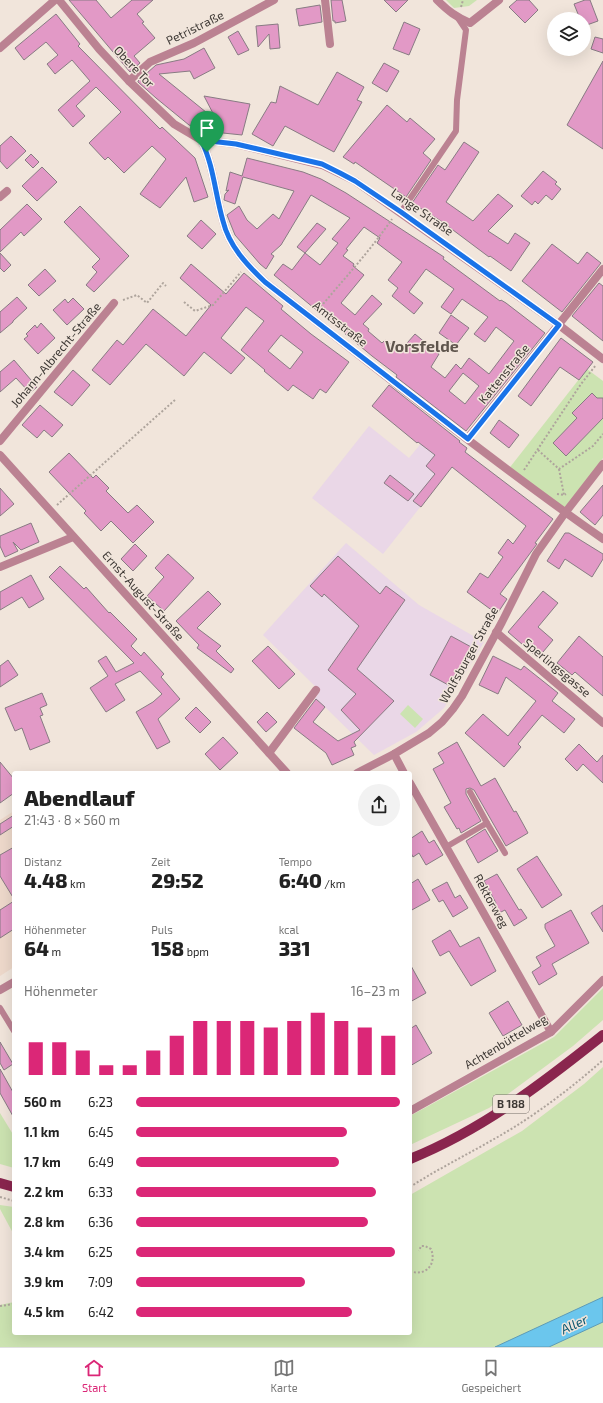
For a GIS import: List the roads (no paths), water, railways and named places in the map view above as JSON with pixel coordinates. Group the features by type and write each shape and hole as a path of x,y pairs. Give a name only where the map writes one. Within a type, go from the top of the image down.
{"main road":[{"name":"B 188","path":"412,1158 468,1131 503,1110 536,1087 603,1035"},
{"path":"0,1183 12,1186"}],"street":[{"path":"0,48 55,0"},
{"name":"Obere Tor","path":"59,0 129,82 174,124 201,140"},
{"name":"Petristraße","path":"129,82 150,62 194,44 274,0"},
{"path":"325,0 330,44"},
{"path":"437,0 458,18 470,23 499,0"},
{"name":"Lange Straße","path":"201,140 236,144 322,164 355,181 400,211 559,325 602,358"},
{"name":"Amtsstraße","path":"201,140 210,161 223,223 231,241 247,264 265,282 565,513 603,539"},
{"path":"0,197 6,191"},
{"name":"Kattenstraße","path":"468,439 603,269"},
{"name":"Johann-Albrecht-Straße","path":"0,441 114,303"},
{"name":"Ernst-August-Straße","path":"0,455 285,771"},
{"name":"Wolfsburger Straße","path":"361,771 394,754 428,733 442,722 453,709 462,696 536,554 565,513 603,464"},
{"path":"0,567 73,537"},
{"name":"Sperlingsgasse","path":"496,632 603,723"},
{"path":"269,753 316,690"},
{"path":"394,754 403,771"},
{"name":"Rektorweg","path":"412,787 551,1032"},
{"name":"Achtenbüttelweg","path":"412,1110 551,1032 603,980"},
{"path":"0,990 12,983"}],"lane":[{"path":"400,211 456,131 457,100 466,30 458,18"},
{"path":"470,792 486,823 505,853"},
{"path":"446,847 486,823"},
{"path":"0,1008 12,1028"}],"water":[{"name":"Aller","path":"603,1297 603,1322 549,1347 495,1347"}],"district":[{"name":"Vorsfelde","path":"422,346"}]}
